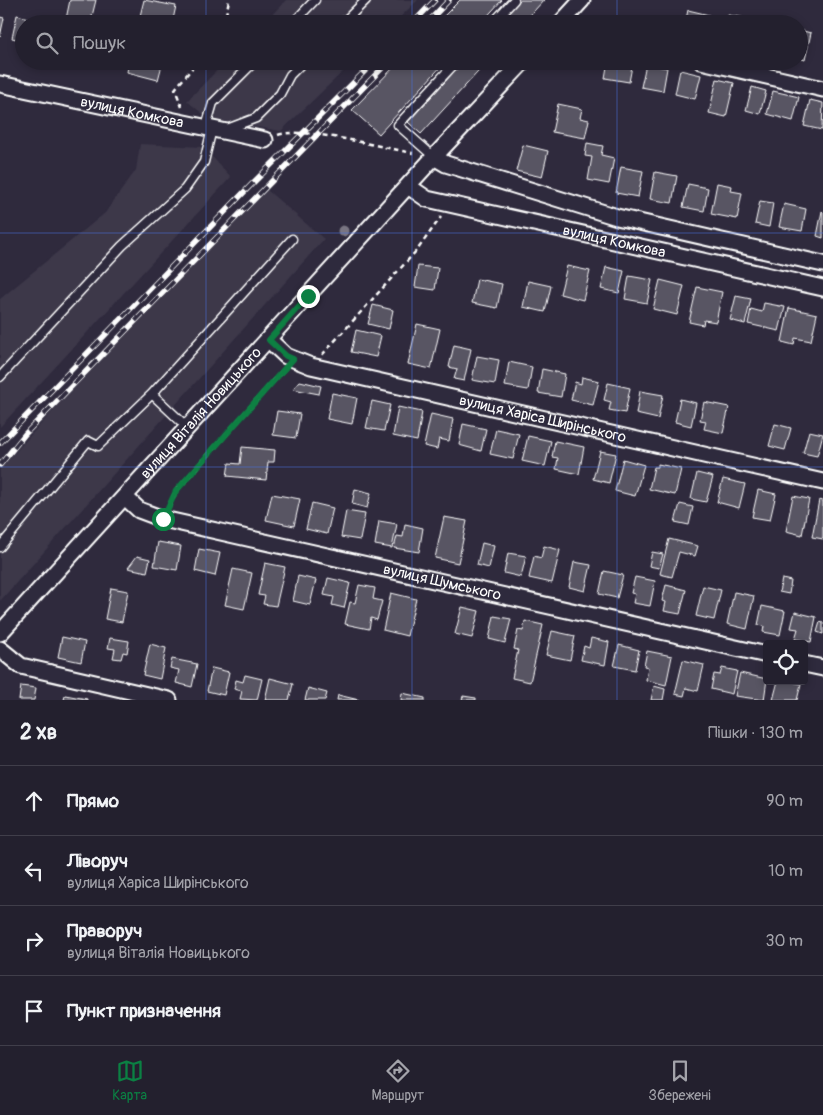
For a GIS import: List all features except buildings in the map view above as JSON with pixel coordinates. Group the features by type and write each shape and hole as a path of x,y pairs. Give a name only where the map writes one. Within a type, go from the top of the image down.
{"street":[{"path":"571,15 582,0"},
{"name":"вулиця Віталія Новицького","path":"0,633 516,70"},
{"path":"740,70 823,89"},
{"name":"вулиця Комкова","path":"0,84 265,140"},
{"name":"вулиця Комкова","path":"434,157 446,164 617,217 823,264"},
{"name":"вулиця Комкова","path":"408,186 427,199 823,288"},
{"name":"вулиця Харіса Ширінського","path":"269,340 286,356 311,366 823,482"},
{"name":"вулиця Шумського","path":"125,497 139,510 163,519 763,654"},
{"path":"0,649 21,666 169,700"},
{"path":"808,665 823,668"}],"lane":[{"path":"300,15 314,0"},
{"path":"351,15 366,0"},
{"path":"500,15 514,0"},
{"path":"0,377 122,246 185,189 204,162 214,129 213,103 246,70"},
{"path":"214,129 256,118 280,94 296,70"},
{"path":"434,157 398,125 449,70"},
{"path":"0,548 88,441 98,446 152,394 292,239"},
{"path":"152,394 188,428"}],"path":[{"path":"226,15 229,0"},
{"path":"188,123 175,88 190,70"},
{"path":"265,140 284,133 317,135 434,157"},
{"path":"311,366 418,248 450,204"},
{"path":"163,519 176,491 293,359"}],"shaded area":[{"path":"286,0 418,0 402,15 272,15"},
{"path":"217,70 345,70 281,131 209,119 187,101"},
{"path":"140,144 203,147 231,177 0,427 0,299 105,213 136,170"},
{"path":"267,190 324,239 0,601 0,469 56,407"}],"railway":[{"path":"421,15 435,0"},
{"path":"435,15 449,0"},
{"path":"0,443 253,183 366,70"},
{"path":"0,465 25,434 380,70"}],"route":[{"path":"163,519 176,491 293,359 286,356 269,340 308,296"}]}
